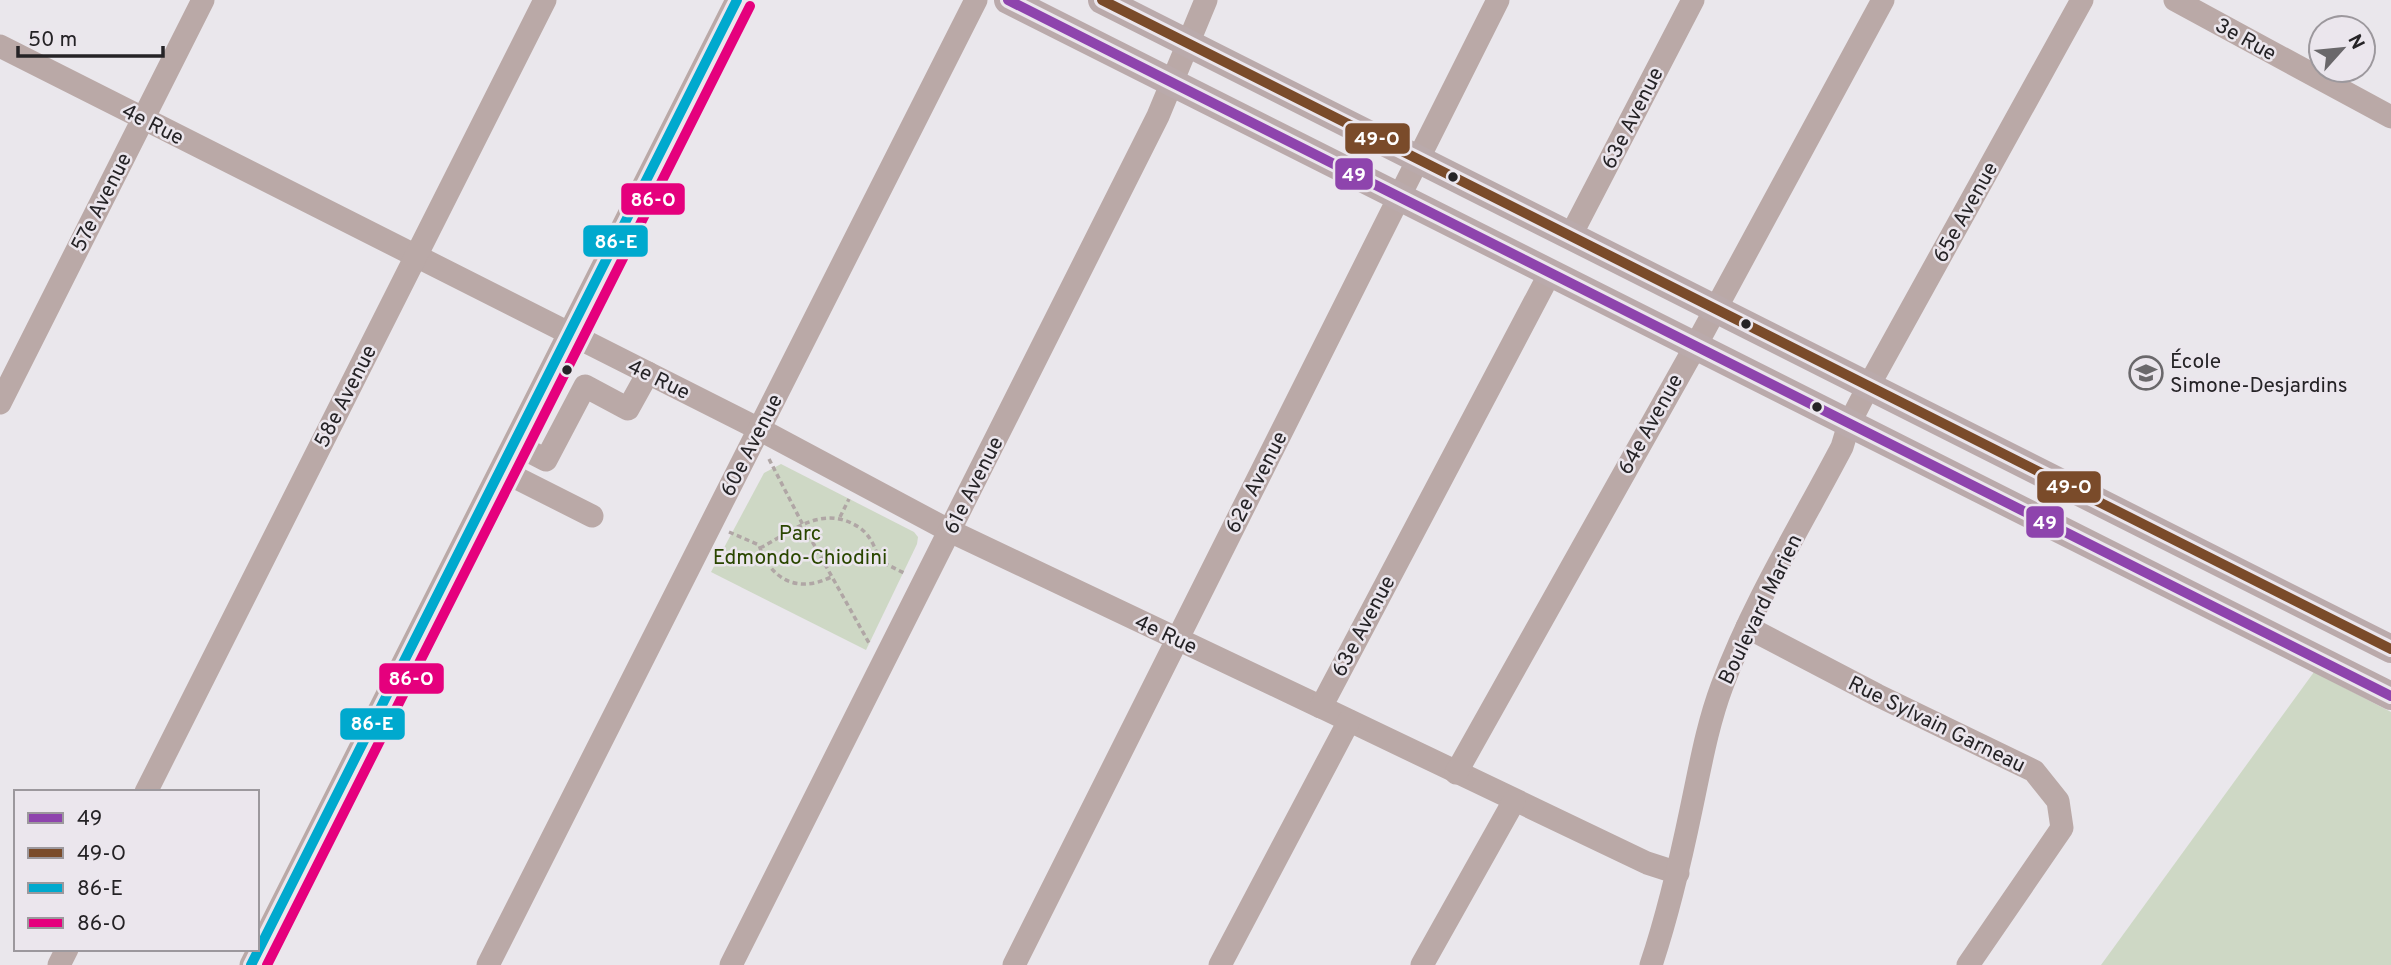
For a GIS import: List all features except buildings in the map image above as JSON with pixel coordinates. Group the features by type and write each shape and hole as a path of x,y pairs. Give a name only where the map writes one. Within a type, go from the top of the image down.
{"main road":[{"path":"1008,0 2391,696"},
{"path":"1102,0 2391,649"}],"street":[{"name":"57e Avenue","path":"0,403 203,0"},
{"name":"58e Avenue","path":"147,790 545,0"},
{"path":"259,949 737,0"},
{"name":"60e Avenue","path":"488,965 976,0"},
{"name":"61e Avenue","path":"731,965 1173,84 1206,0"},
{"name":"62e Avenue","path":"1014,965 1498,0"},
{"name":"63e Avenue","path":"1571,235 1693,0"},
{"name":"64e Avenue","path":"1456,773 1695,346 1883,0"},
{"name":"65e Avenue","path":"1849,424 2082,0"},
{"name":"3e Rue","path":"2175,0 2391,117"},
{"name":"4e Rue","path":"0,47 759,429 950,531 1321,707"},
{"name":"63e Avenue","path":"1321,707 1550,273"},
{"path":"515,444 546,460 584,386 628,409 648,373"},
{"name":"Boulevard Marien","path":"1651,965 1678,873 1708,730 1722,686 1747,627 1842,447 1849,424"},
{"path":"501,470 592,516"},
{"name":"Rue Sylvain Garneau","path":"1747,627 1877,695 2034,771 2059,801 2062,828 1968,965"},
{"path":"1321,707 1647,863 1678,873"},
{"path":"1220,965 1349,721"},
{"path":"1422,965 1514,801"}],"path":[{"path":"759,429 772,469 882,666"},
{"path":"839,518 848,501"},
{"path":"760,548 818,518 833,516 863,530 872,542 878,560 924,582"},
{"path":"710,524 759,545 769,567 791,582 806,586 831,577"}],"green space":[{"name":"Parc Edmondo-Chiodini","path":"781,464 914,532 918,537 866,650 711,572 764,473"},
{"path":"2314,672 2391,712 2391,965 2101,965"}],"transit line":[{"name":"86-E","path":"259,949 737,0"},
{"name":"49","path":"1008,0 2391,696"},
{"name":"49-O","path":"1102,0 2391,649"},
{"name":"86-O","path":"267,965 750,6"},
{"name":"86-E","path":"251,965 258,951"}],"place":[{"name":"École Simone-Desjardins","path":"2146,373"}]}
